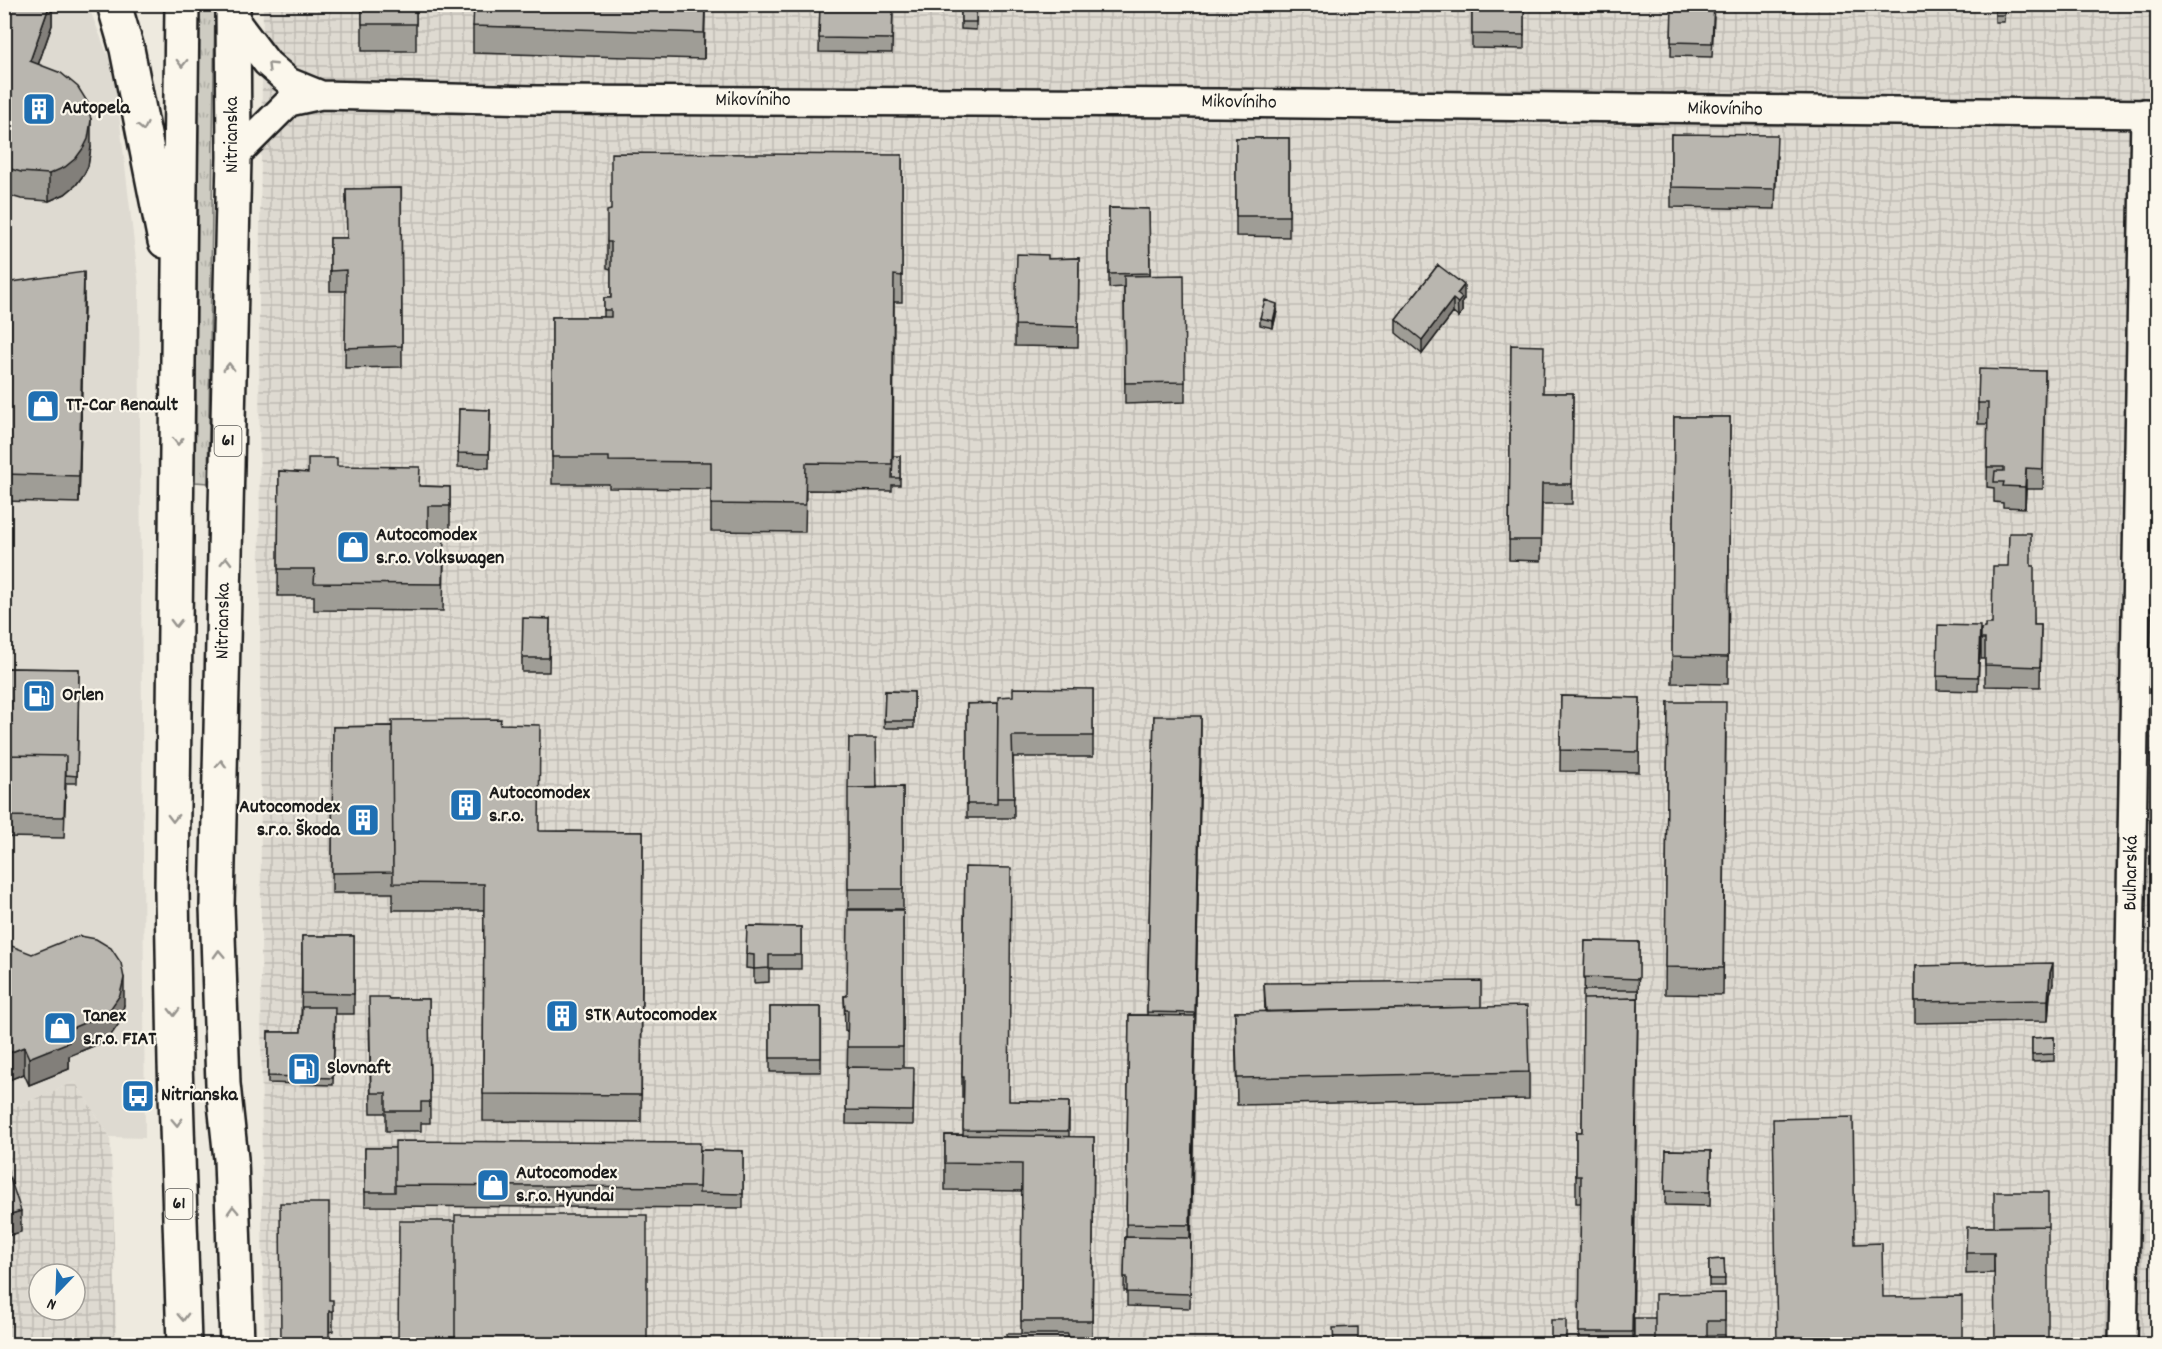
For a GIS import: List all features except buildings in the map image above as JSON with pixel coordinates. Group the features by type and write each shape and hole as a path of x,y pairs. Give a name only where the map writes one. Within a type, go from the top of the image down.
{"main road":[{"path":"114,4 127,49 155,183 179,319"},
{"name":"61","path":"182,4 172,892 184,1344"},
{"name":"Nitrianska","path":"233,11 234,157 217,906 223,1084 231,1159 237,1344"}],"street":[{"path":"233,11 267,63 289,81 321,95"},
{"path":"234,157 289,102 321,95"},
{"name":"Mikovíniho","path":"321,95 537,100 1205,103 2151,113"},
{"name":"Bulharská","path":"2123,1344 2151,113"}],"shaded area":[{"path":"5,5 88,5 114,71 139,286 145,1138 110,1137 75,1082 5,1111"},
{"path":"263,5 2157,5 2157,1344 265,1344 262,1227 259,303"},
{"path":"75,1082 110,1137 116,1344 5,1344 5,1111"}],"green space":[{"path":"200,5 215,5 208,483 195,482"}],"place":[{"name":"Autopela","path":"39,109"},
{"name":"TT-Car Renault","path":"43,406"},
{"name":"Autocomodex s.r.o. Volkswagen","path":"353,547"},
{"name":"Orlen","path":"39,696"},
{"name":"Autocomodex s.r.o.","path":"466,805"},
{"name":"Autocomodex s.r.o. Škoda","path":"363,820"},
{"name":"STK Autocomodex","path":"562,1016"},
{"name":"Tanex s.r.o. FIAT","path":"60,1028"},
{"name":"Slovnaft","path":"304,1069"},
{"name":"Nitrianska","path":"138,1096"},
{"name":"Autocomodex s.r.o. Hyundai","path":"493,1185"}]}
